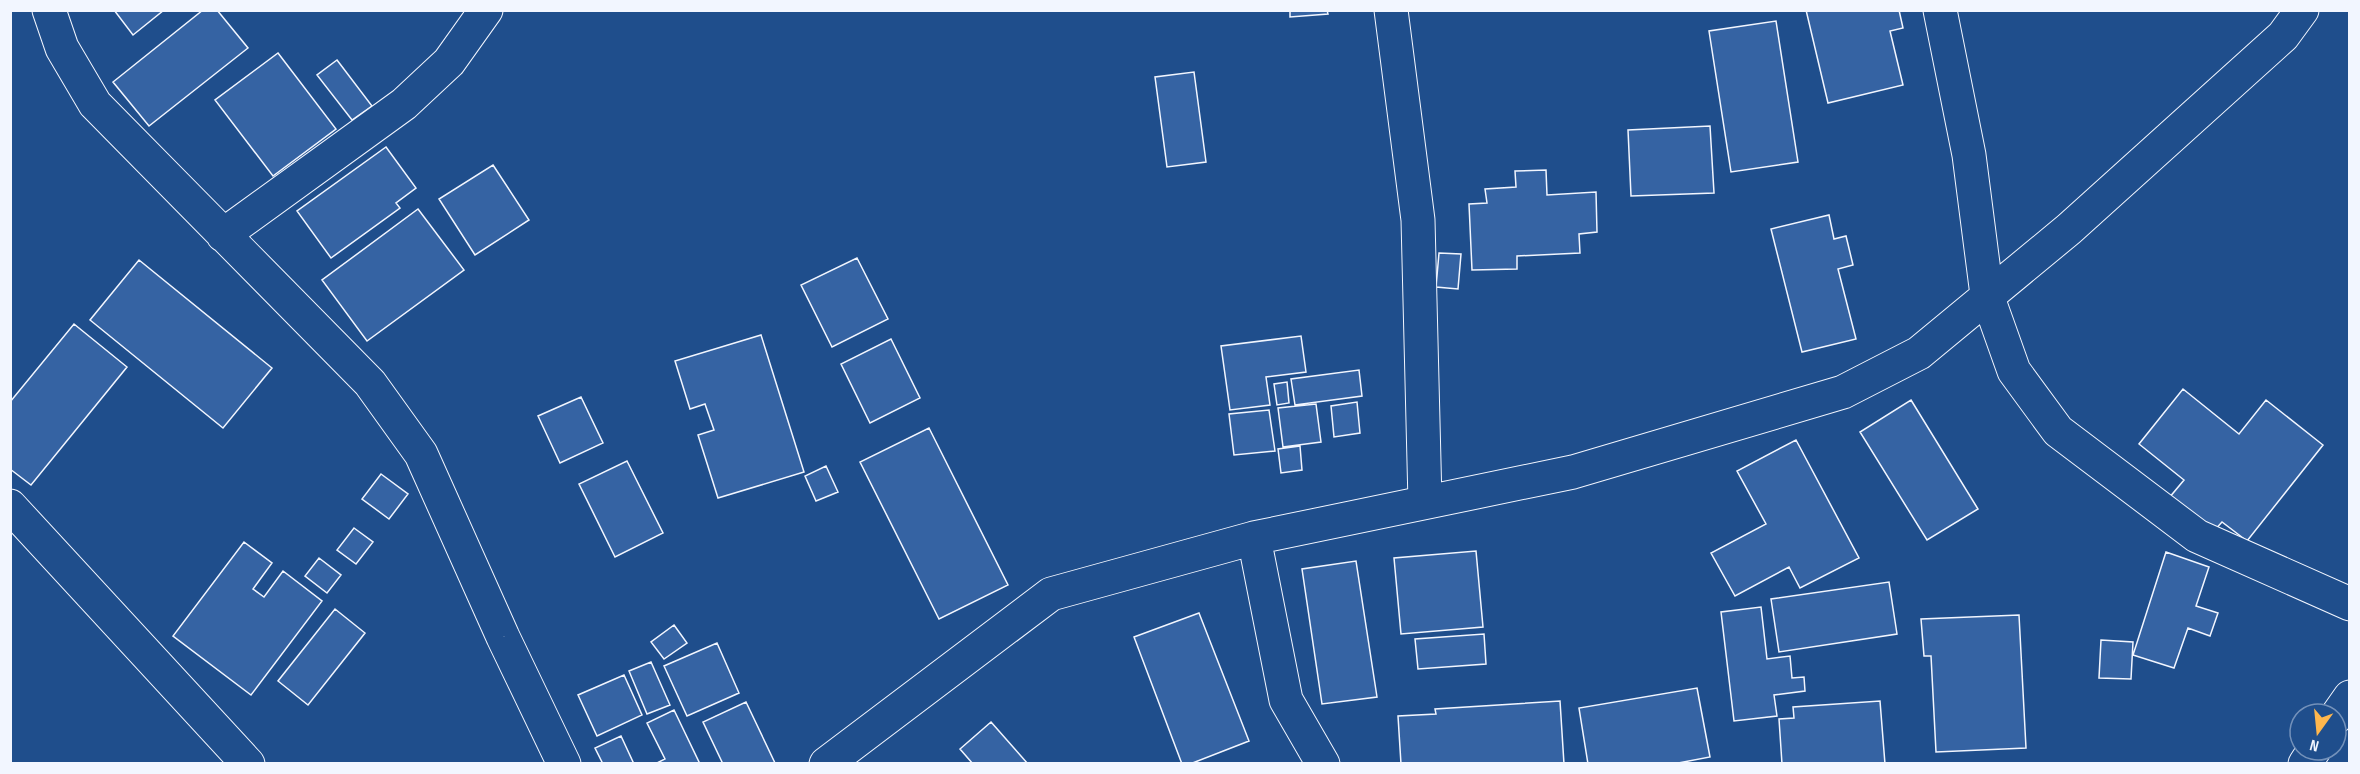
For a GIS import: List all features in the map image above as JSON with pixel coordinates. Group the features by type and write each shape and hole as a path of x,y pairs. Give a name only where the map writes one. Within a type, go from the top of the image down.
{"street":[{"path":"49,10 62,48 95,104 370,383 421,454 503,638 564,764"},
{"path":"222,235 405,104 449,62 486,10"},
{"path":"1391,10 1418,220 1425,502"},
{"path":"1940,10 1969,155 1987,295 2014,371 2058,431 2197,536 2349,604"},
{"path":"826,764 1051,594 1254,538 1573,472 1843,392 1919,353 2069,230 2283,36 2302,10"},
{"path":"10,506 248,764"},
{"path":"1254,538 1286,700 1323,764"}],"building":[{"path":"114,10 164,10 133,35"},
{"path":"203,10 217,10 248,48 149,126 113,82"},
{"path":"1290,10 1327,10 1328,14 1290,17"},
{"path":"1806,10 1899,10 1903,28 1890,31 1903,85 1828,103"},
{"path":"1776,21 1798,162 1731,172 1709,31"},
{"path":"278,53 336,129 273,176 215,100"},
{"path":"337,60 372,106 352,120 317,75"},
{"path":"1194,72 1206,162 1167,167 1155,77"},
{"path":"1710,126 1714,193 1631,196 1628,130"},
{"path":"386,147 416,188 396,203 400,208 331,258 297,211"},
{"path":"493,165 529,220 475,255 439,199"},
{"path":"1546,170 1547,195 1596,192 1597,232 1579,234 1580,253 1517,256 1517,269 1472,270 1469,204 1487,203 1485,189 1516,187 1515,171"},
{"path":"418,209 464,270 367,341 322,280"},
{"path":"1829,215 1834,239 1846,236 1853,265 1838,269 1856,339 1802,352 1771,229"},
{"path":"1439,253 1461,254 1458,289 1436,287"},
{"path":"857,258 888,319 832,347 801,285"},
{"path":"139,260 272,368 223,428 90,320"},
{"path":"74,324 127,367 31,485 10,469 10,402"},
{"path":"761,335 804,472 718,498 698,435 714,430 705,404 690,409 675,361"},
{"path":"1301,336 1306,372 1266,377 1270,405 1230,410 1221,346"},
{"path":"891,339 920,398 870,423 841,364"},
{"path":"1359,370 1362,396 1295,405 1291,379"},
{"path":"1287,382 1289,403 1277,405 1274,384"},
{"path":"2183,389 2239,434 2266,400 2323,445 2247,541 2222,522 2213,532 2169,498 2184,480 2139,444"},
{"path":"581,397 603,443 560,463 538,416"},
{"path":"1911,400 1978,509 1927,540 1860,432"},
{"path":"1357,402 1360,433 1334,437 1331,406"},
{"path":"1316,404 1321,442 1283,447 1278,408"},
{"path":"1269,410 1275,451 1234,455 1229,414"},
{"path":"929,428 1008,585 939,619 860,462"},
{"path":"1796,440 1859,558 1800,588 1789,567 1735,596 1711,553 1766,524 1737,471"},
{"path":"1300,446 1302,470 1281,473 1278,449"},
{"path":"627,461 663,533 615,557 579,484"},
{"path":"826,466 838,492 816,501 805,476"},
{"path":"381,474 408,494 389,519 362,499"},
{"path":"354,528 373,542 356,564 337,550"},
{"path":"244,542 272,563 253,589 264,597 283,571 322,601 251,695 173,636"},
{"path":"1476,551 1483,627 1401,634 1394,558"},
{"path":"2166,552 2209,567 2196,606 2218,613 2210,636 2188,628 2174,668 2133,655"},
{"path":"319,558 341,575 327,593 305,576"},
{"path":"1356,561 1377,697 1322,704 1302,569"},
{"path":"1889,582 1897,634 1779,652 1771,599"},
{"path":"1761,607 1767,659 1790,656 1792,678 1804,677 1805,691 1774,695 1777,716 1734,721 1721,612"},
{"path":"335,609 365,633 308,705 278,681"},
{"path":"1199,613 1249,741 1190,764 1182,764 1134,637"},
{"path":"2019,615 2026,748 1936,752 1931,656 1924,656 1921,619"},
{"path":"674,625 687,643 664,659 651,642"},
{"path":"1484,634 1486,664 1418,669 1415,639"},
{"path":"2101,640 2133,642 2131,679 2099,678"},
{"path":"717,643 739,693 687,716 664,666"},
{"path":"651,662 670,705 647,714 629,671"},
{"path":"624,675 642,715 597,736 578,695"},
{"path":"1697,688 1710,757 1673,764 1588,764 1579,708"},
{"path":"1560,701 1564,764 1401,764 1398,716 1436,714 1435,709"},
{"path":"1880,701 1885,764 1782,764 1779,719 1794,718 1793,707"},
{"path":"746,702 775,763 723,764 703,722"},
{"path":"674,710 700,764 655,764 665,759 647,723"},
{"path":"991,722 1028,764 973,764 960,749"},
{"path":"621,736 634,764 603,764 595,748"}]}
